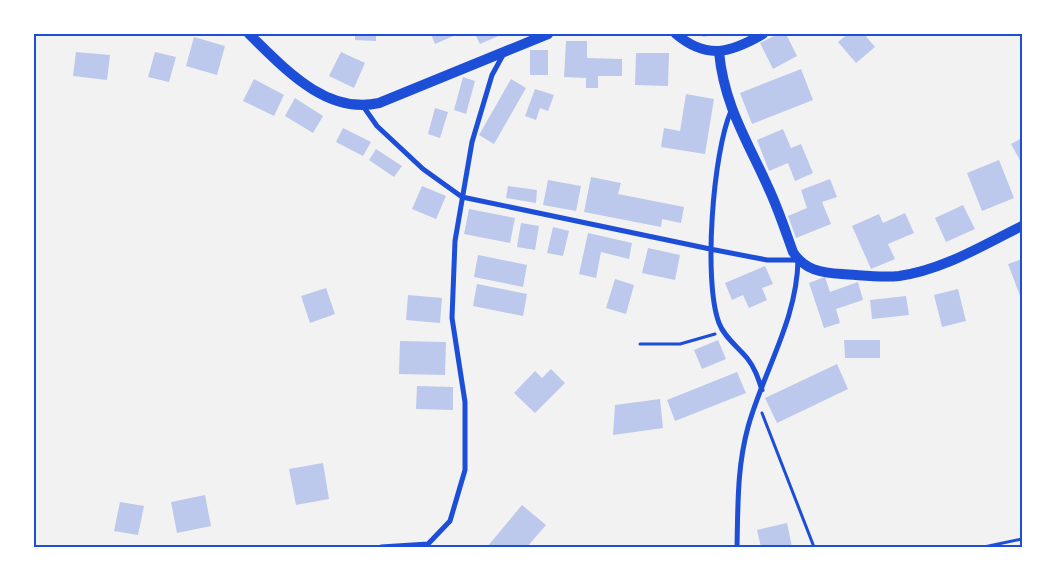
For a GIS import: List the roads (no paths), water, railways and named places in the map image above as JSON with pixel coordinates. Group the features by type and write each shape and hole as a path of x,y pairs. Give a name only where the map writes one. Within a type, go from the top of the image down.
{"main road":[{"path":"248,34 294,77 319,93 335,101 363,106 380,103 548,34"},
{"path":"676,34 699,50 719,52 742,45 763,34"},
{"path":"719,52 721,74 732,111 770,190 798,260 814,270 871,277 898,276 940,265 1022,226"}],"street":[{"path":"381,547 428,544 450,521 465,470 465,402 452,310 455,241 472,142 492,75 505,52"},
{"path":"363,106 377,126 423,169 462,197 767,260 798,260 797,282 791,310 749,424 738,473 737,547"},
{"path":"732,111 721,142 710,249 712,282 718,320 722,331 749,360 757,374 762,390"}]}
